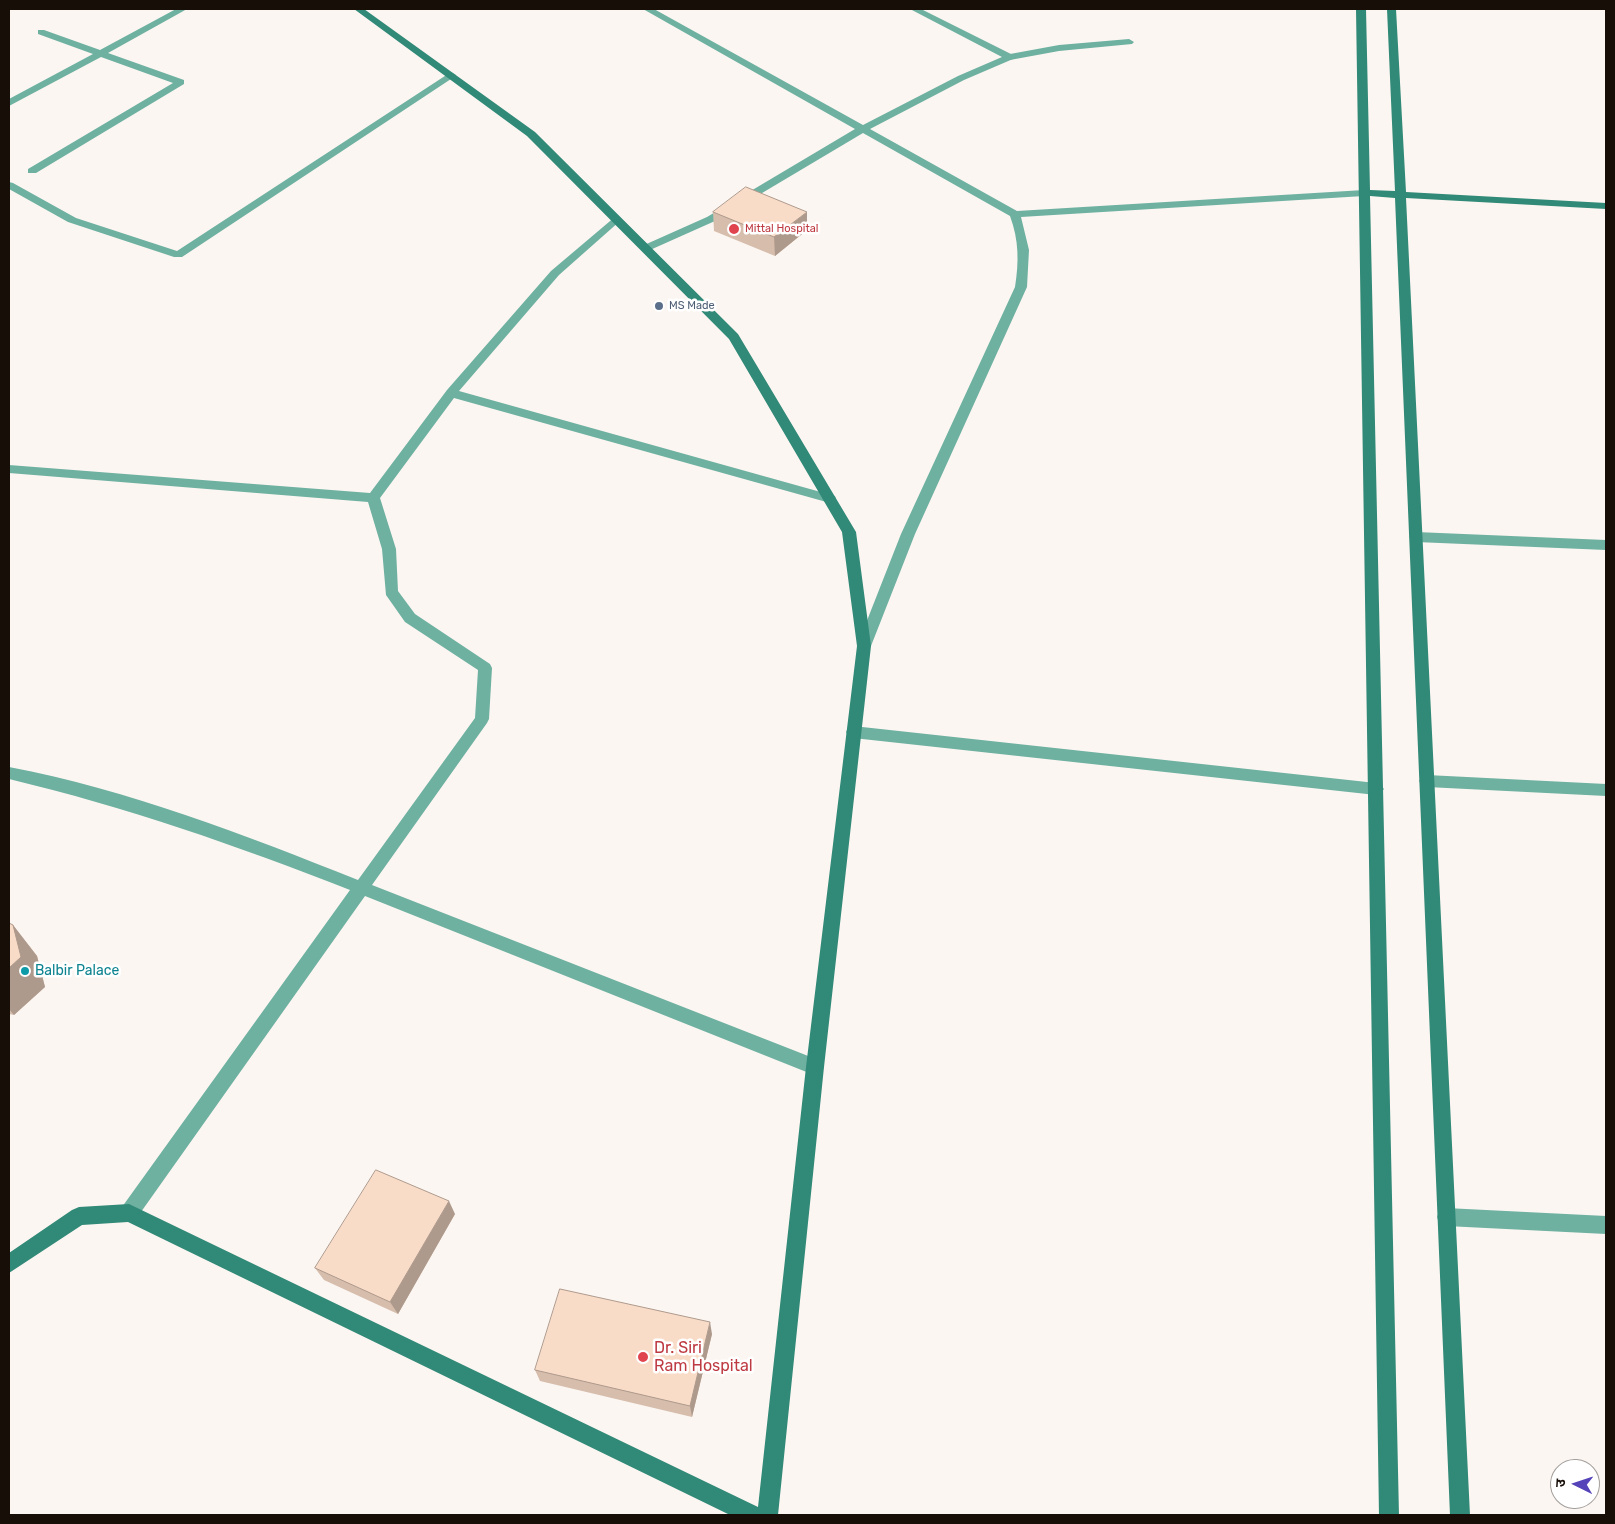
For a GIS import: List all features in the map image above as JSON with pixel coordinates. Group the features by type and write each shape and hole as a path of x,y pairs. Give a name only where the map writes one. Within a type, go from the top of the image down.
{"main road":[{"path":"358,9 530,134 734,337 849,532 864,646 815,1066 768,1515"},
{"path":"1361,9 1389,1515"},
{"path":"1392,9 1460,1515"},
{"path":"1364,193 1606,206"},
{"path":"9,1264 79,1216 129,1213 752,1515"}],"street":[{"path":"9,103 182,9"},
{"path":"648,9 1015,214 1364,193"},
{"path":"914,9 1010,57"},
{"path":"32,171 181,82 40,32"},
{"path":"646,248 711,219 864,128 961,78 1010,57 1059,48 1129,42"},
{"path":"9,185 72,220 178,255 451,75"},
{"path":"864,646 908,534 1021,287 1025,260 1023,233 1015,214"},
{"path":"373,498 451,393 555,273 616,219"},
{"path":"451,393 830,499"},
{"path":"9,469 373,498"},
{"path":"129,1213 482,719 485,668 410,618 390,592 389,549 373,498"},
{"path":"1416,537 1606,545"},
{"path":"853,732 1376,789"},
{"path":"9,772 59,783 188,822 362,888 815,1066"},
{"path":"1427,781 1606,790"},
{"path":"1446,1217 1606,1225"}],"building":[{"path":"746,187 807,212 774,237 713,212"},
{"path":"9,923 13,925 21,957 9,968"},
{"path":"376,1170 449,1201 390,1302 315,1268"},
{"path":"560,1289 710,1322 690,1406 535,1370"}],"place":[{"name":"Mittal Hospital","path":"734,229"},
{"name":"MS Made","path":"659,306"},
{"name":"Balbir Palace","path":"25,971"},
{"name":"Dr. Siri Ram Hospital","path":"643,1357"}]}
